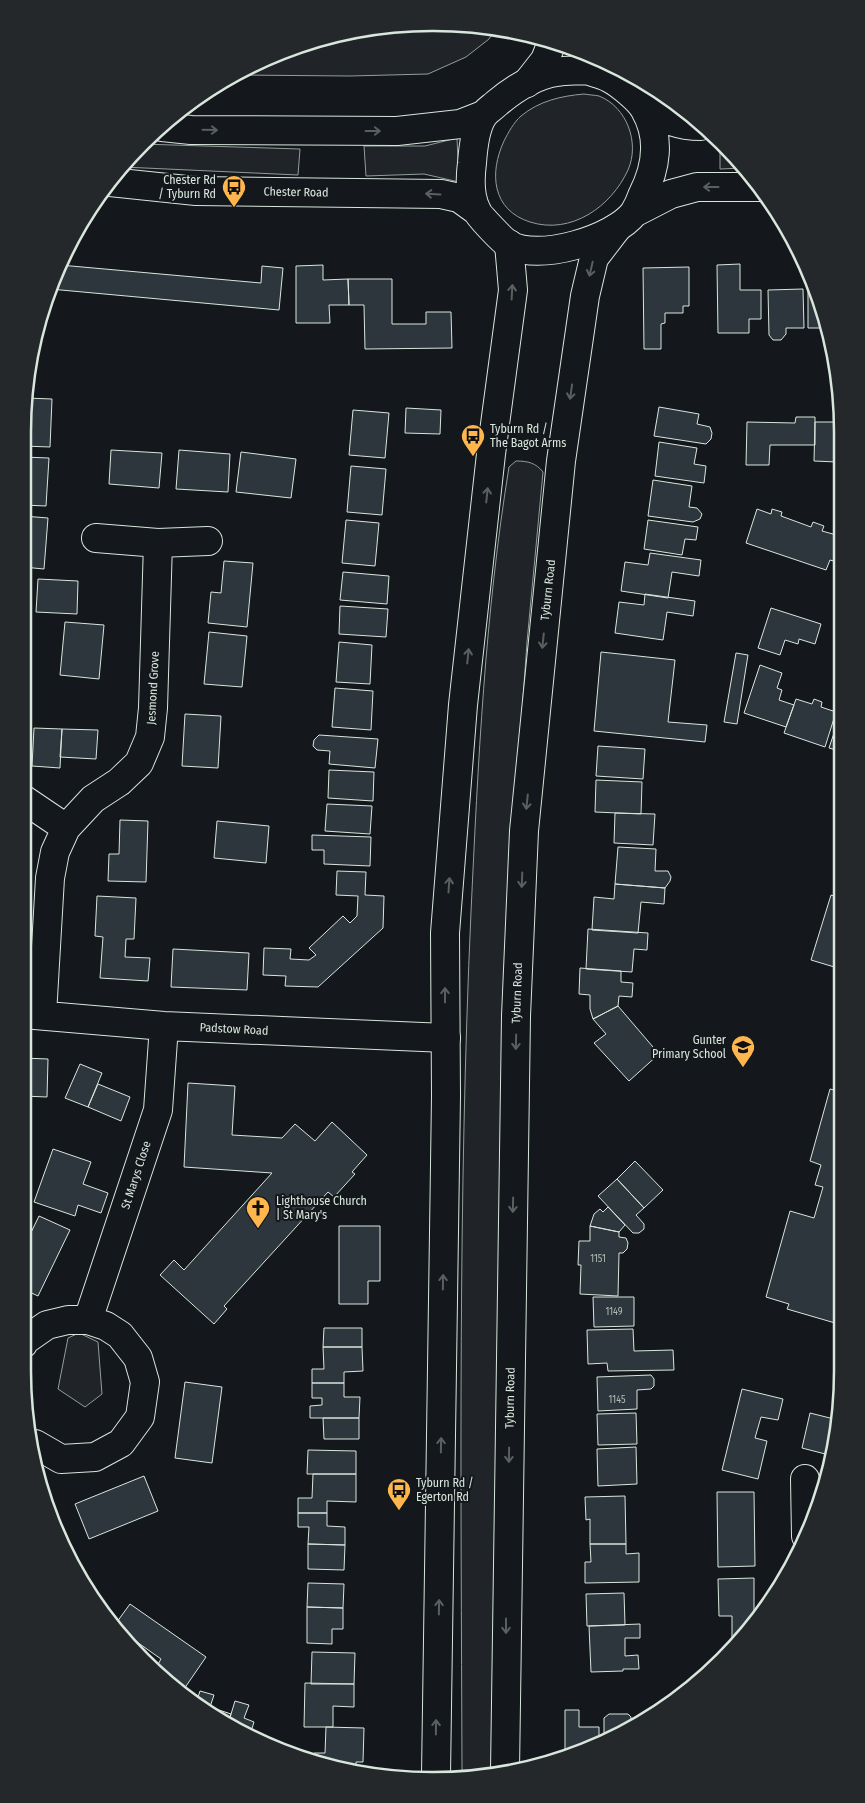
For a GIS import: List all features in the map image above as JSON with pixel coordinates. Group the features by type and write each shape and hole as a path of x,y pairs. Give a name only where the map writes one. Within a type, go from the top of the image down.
{"main road":[{"path":"527,83 545,60 549,49"},
{"path":"172,128 190,130 397,131 460,124 483,115 509,94 527,83 556,72 587,70 609,78 622,80 645,109 653,130 656,150 651,179 626,220"},
{"path":"645,109 666,121 691,126"},
{"path":"477,212 469,182 474,143 483,115"},
{"name":"Chester Road","path":"118,183 196,191 441,194 459,198 477,212 508,244"},
{"path":"436,1772 446,1038 445,933 461,735 491,454 513,290 508,244 539,251 561,248 590,241 671,194 697,187 750,187"},
{"name":"Tyburn Road","path":"505,1765 516,1016 524,831 561,461 585,296 594,258 626,220"},
{"path":"96,538 158,543 208,541"},
{"name":"Jesmond Grove","path":"32,1014 55,852 66,828 93,799 118,782 139,763 150,737 153,708 158,543"},
{"path":"31,805 66,828"},
{"name":"Padstow Road","path":"32,1014 164,1026 446,1038"},
{"name":"St Marys Close","path":"88,1320 158,1110 164,1026"},
{"path":"31,1336 47,1325 68,1320 88,1320 106,1326 120,1336 138,1358 145,1382 140,1417 121,1443 95,1457 61,1458 39,1446"},
{"path":"805,1479 807,1513"}],"shaded area":[{"path":"432,31 491,36 466,57 428,74 350,76 251,75 304,53 354,39 406,32"},
{"path":"584,94 599,96 609,101 624,117 631,138 632,149 628,170 621,183 600,206 588,215 575,221 560,225 545,225 530,222 517,216 501,200 497,189 496,165 507,135 518,118 535,107 559,98"},
{"path":"457,138 459,182 424,174 366,176 364,146 425,146"},
{"path":"154,144 300,149 298,175 132,167"},
{"path":"720,153 734,168 720,169"},
{"path":"516,461 524,461 538,466 543,472 527,642 508,909 493,1766 462,1771 461,1342 467,1019 477,800 488,633 509,467"},
{"path":"79,1333 98,1342 102,1394 85,1407 58,1389 68,1338"}],"building":[{"path":"740,264 740,290 761,290 761,319 749,319 749,333 718,333 717,265"},
{"path":"323,265 323,280 348,279 349,305 329,305 330,323 296,323 296,266"},
{"path":"68,266 261,283 262,266 283,268 279,310 58,290"},
{"path":"689,267 689,306 683,306 683,313 665,313 665,323 661,324 661,349 644,349 643,268"},
{"path":"348,279 392,279 392,324 426,324 426,312 451,312 452,348 365,349 364,305 349,305"},
{"path":"803,289 804,328 786,328 786,334 781,340 773,340 769,335 768,290"},
{"path":"808,293 820,328 808,328"},
{"path":"33,398 52,399 50,447 31,446"},
{"path":"659,407 699,414 697,424 710,427 711,439 706,444 654,436"},
{"path":"406,408 441,410 440,434 405,433"},
{"path":"353,410 389,413 385,458 349,455"},
{"path":"796,417 815,417 815,445 770,445 769,465 746,465 747,422 795,423"},
{"path":"815,422 834,422 834,462 814,461"},
{"path":"659,442 697,448 694,464 706,466 704,483 655,476"},
{"path":"111,450 162,453 159,488 109,484"},
{"path":"179,450 230,454 228,492 176,489"},
{"path":"241,452 296,459 291,498 236,492"},
{"path":"31,457 49,458 46,506 31,505"},
{"path":"351,466 386,469 382,515 347,512"},
{"path":"653,480 692,486 689,507 697,508 702,514 700,519 693,522 648,516"},
{"path":"757,509 771,514 772,509 782,512 781,516 811,527 813,522 824,526 822,531 834,534 834,561 830,560 826,570 746,543"},
{"path":"31,517 48,518 44,569 31,568"},
{"path":"346,520 379,523 375,566 342,563"},
{"path":"648,520 698,527 696,540 685,539 682,555 644,549"},
{"path":"650,553 701,560 699,576 672,572 668,598 621,591 625,562 648,565"},
{"path":"224,561 253,563 247,627 208,623 211,592 221,593"},
{"path":"343,572 389,576 387,604 340,600"},
{"path":"38,579 78,581 77,614 36,612"},
{"path":"645,594 695,601 693,616 667,612 663,640 615,633 619,602 644,605"},
{"path":"340,606 388,609 386,637 339,634"},
{"path":"771,608 821,624 815,644 799,639 798,644 785,640 780,655 758,648"},
{"path":"65,622 104,625 99,679 60,675"},
{"path":"209,632 247,636 242,687 204,684"},
{"path":"339,642 372,645 370,684 336,682"},
{"path":"601,652 675,660 668,722 707,725 705,742 594,731"},
{"path":"736,653 748,655 737,724 724,722"},
{"path":"760,665 782,673 777,688 782,690 779,700 794,705 786,727 744,713"},
{"path":"335,688 373,691 371,730 332,727"},
{"path":"796,699 812,704 814,699 822,702 821,707 834,711 834,718 825,747 784,733"},
{"path":"185,714 221,716 218,768 182,766"},
{"path":"34,728 62,729 60,768 32,766"},
{"path":"62,729 98,730 96,759 60,757"},
{"path":"834,733 834,749 829,748"},
{"path":"319,735 378,739 375,768 329,764 330,751 317,750 313,746 314,740"},
{"path":"598,746 645,749 643,779 596,776"},
{"path":"329,770 374,772 373,801 328,798"},
{"path":"596,780 642,782 641,814 595,812"},
{"path":"327,804 372,806 370,834 325,831"},
{"path":"615,813 655,814 653,845 614,843"},
{"path":"120,820 148,821 146,882 108,881 109,854 119,854"},
{"path":"217,821 269,826 266,863 214,858"},
{"path":"312,835 371,837 370,866 324,864 324,850 312,850"},
{"path":"618,847 656,849 655,871 668,871 671,877 665,888 615,884"},
{"path":"337,871 366,872 365,895 384,896 383,928 318,987 285,986 286,976 263,975 264,948 291,949 290,959 309,960 316,955 309,948 343,916 350,923 357,916 358,896 336,895"},
{"path":"615,884 665,888 664,904 641,902 638,933 592,930 594,897 614,899"},
{"path":"831,895 834,896 834,967 811,960"},
{"path":"97,896 136,898 134,939 126,939 125,957 150,958 148,981 100,978 103,937 95,936"},
{"path":"588,929 648,933 647,950 634,949 632,972 586,969"},
{"path":"173,949 249,953 247,990 171,987"},
{"path":"580,968 621,971 621,982 633,983 632,997 619,996 618,1006 593,1019 590,1009 590,995 579,994"},
{"path":"618,1006 659,1054 629,1081 594,1043 606,1034 593,1019"},
{"path":"31,1058 48,1059 47,1097 31,1096"},
{"path":"80,1064 102,1073 88,1107 65,1098"},
{"name":"Lighthouse Church | St Mary's","path":"188,1083 235,1086 232,1135 282,1138 295,1124 315,1141 332,1122 367,1155 352,1172 355,1174 334,1197 328,1192 224,1306 227,1309 214,1324 160,1275 174,1260 184,1270 272,1173 184,1167"},
{"path":"98,1084 130,1097 121,1121 88,1107"},
{"path":"830,1089 834,1090 834,1323 787,1309 789,1304 766,1297 790,1211 814,1218 823,1187 815,1185 821,1165 810,1161"},
{"path":"53,1149 91,1162 83,1184 108,1193 101,1213 78,1205 75,1216 34,1202"},
{"path":"635,1161 663,1190 644,1208 617,1179"},
{"path":"617,1179 644,1208 636,1215 644,1224 644,1229 639,1233 633,1233 598,1196"},
{"path":"608,1207 625,1225 619,1232 590,1226 594,1214 600,1209 603,1212"},
{"path":"39,1216 70,1230 38,1296 31,1293 31,1232"},
{"path":"339,1226 380,1226 380,1281 368,1281 368,1304 339,1304"},
{"path":"590,1226 619,1232 619,1237 626,1238 628,1243 627,1249 623,1253 619,1253 618,1296 580,1294 581,1265 578,1265 579,1241 590,1241"},
{"path":"593,1297 634,1297 634,1326 594,1327"},
{"path":"324,1328 362,1328 362,1347 323,1347"},
{"path":"633,1329 634,1351 673,1350 674,1370 608,1371 607,1363 588,1364 587,1330"},
{"path":"323,1347 362,1347 363,1371 344,1372 344,1383 312,1383 312,1369 324,1369"},
{"path":"651,1375 654,1379 654,1386 651,1389 637,1390 637,1409 598,1411 597,1377"},
{"path":"185,1382 222,1387 212,1463 175,1458"},
{"path":"312,1383 344,1383 344,1397 360,1397 359,1418 310,1418 310,1406 322,1405 322,1398 312,1398"},
{"path":"742,1389 783,1399 778,1420 761,1417 755,1438 767,1441 758,1479 722,1470"},
{"path":"636,1413 637,1444 598,1445 597,1414"},
{"path":"810,1413 831,1418 825,1454 802,1448"},
{"path":"323,1418 359,1418 359,1439 324,1439"},
{"path":"636,1447 637,1484 598,1486 597,1449"},
{"path":"308,1450 356,1451 356,1474 307,1474"},
{"path":"313,1474 356,1474 356,1502 327,1501 327,1513 298,1513 298,1498 312,1498"},
{"path":"144,1476 158,1511 89,1539 75,1504"},
{"path":"717,1492 754,1492 755,1566 718,1567"},
{"path":"625,1496 626,1544 590,1544 590,1519 586,1520 585,1497"},
{"path":"298,1513 327,1513 327,1526 345,1527 345,1545 308,1544 309,1527 298,1527"},
{"path":"308,1544 345,1545 344,1570 308,1569"},
{"path":"590,1544 626,1544 626,1554 639,1553 639,1582 585,1583 585,1562 591,1562"},
{"path":"754,1578 754,1611 732,1637 732,1616 719,1616 718,1579"},
{"path":"308,1583 344,1584 343,1608 307,1607"},
{"path":"624,1593 625,1625 587,1626 586,1594"},
{"path":"130,1604 206,1657 185,1687 159,1663 161,1659 139,1643 118,1620"},
{"path":"307,1607 343,1608 343,1629 332,1629 332,1644 307,1643"},
{"path":"640,1624 640,1638 625,1638 625,1656 638,1655 639,1669 591,1672 589,1626"},
{"path":"312,1652 355,1653 354,1684 311,1684"},
{"path":"305,1683 354,1684 354,1707 333,1706 333,1727 304,1727"},
{"path":"200,1691 214,1695 211,1705 198,1696"},
{"path":"235,1701 249,1705 244,1718 254,1722 252,1728 232,1718 230,1717"},
{"path":"220,1710 231,1714 230,1717"},
{"path":"565,1710 579,1710 579,1727 599,1727 599,1735 565,1749"},
{"path":"609,1714 628,1714 631,1719 604,1733 604,1718"},
{"path":"326,1727 364,1728 363,1762 356,1762 356,1764 354,1764 314,1753 325,1753"}],"place":[{"name":"Chester Rd / Tyburn Rd","path":"234,208"},
{"name":"Tyburn Rd / The Bagot Arms","path":"473,457"},
{"name":"Gunter Primary School","path":"743,1068"},
{"name":"Lighthouse Church | St Mary's","path":"258,1229"},
{"name":"Tyburn Rd / Egerton Rd","path":"399,1511"}]}
